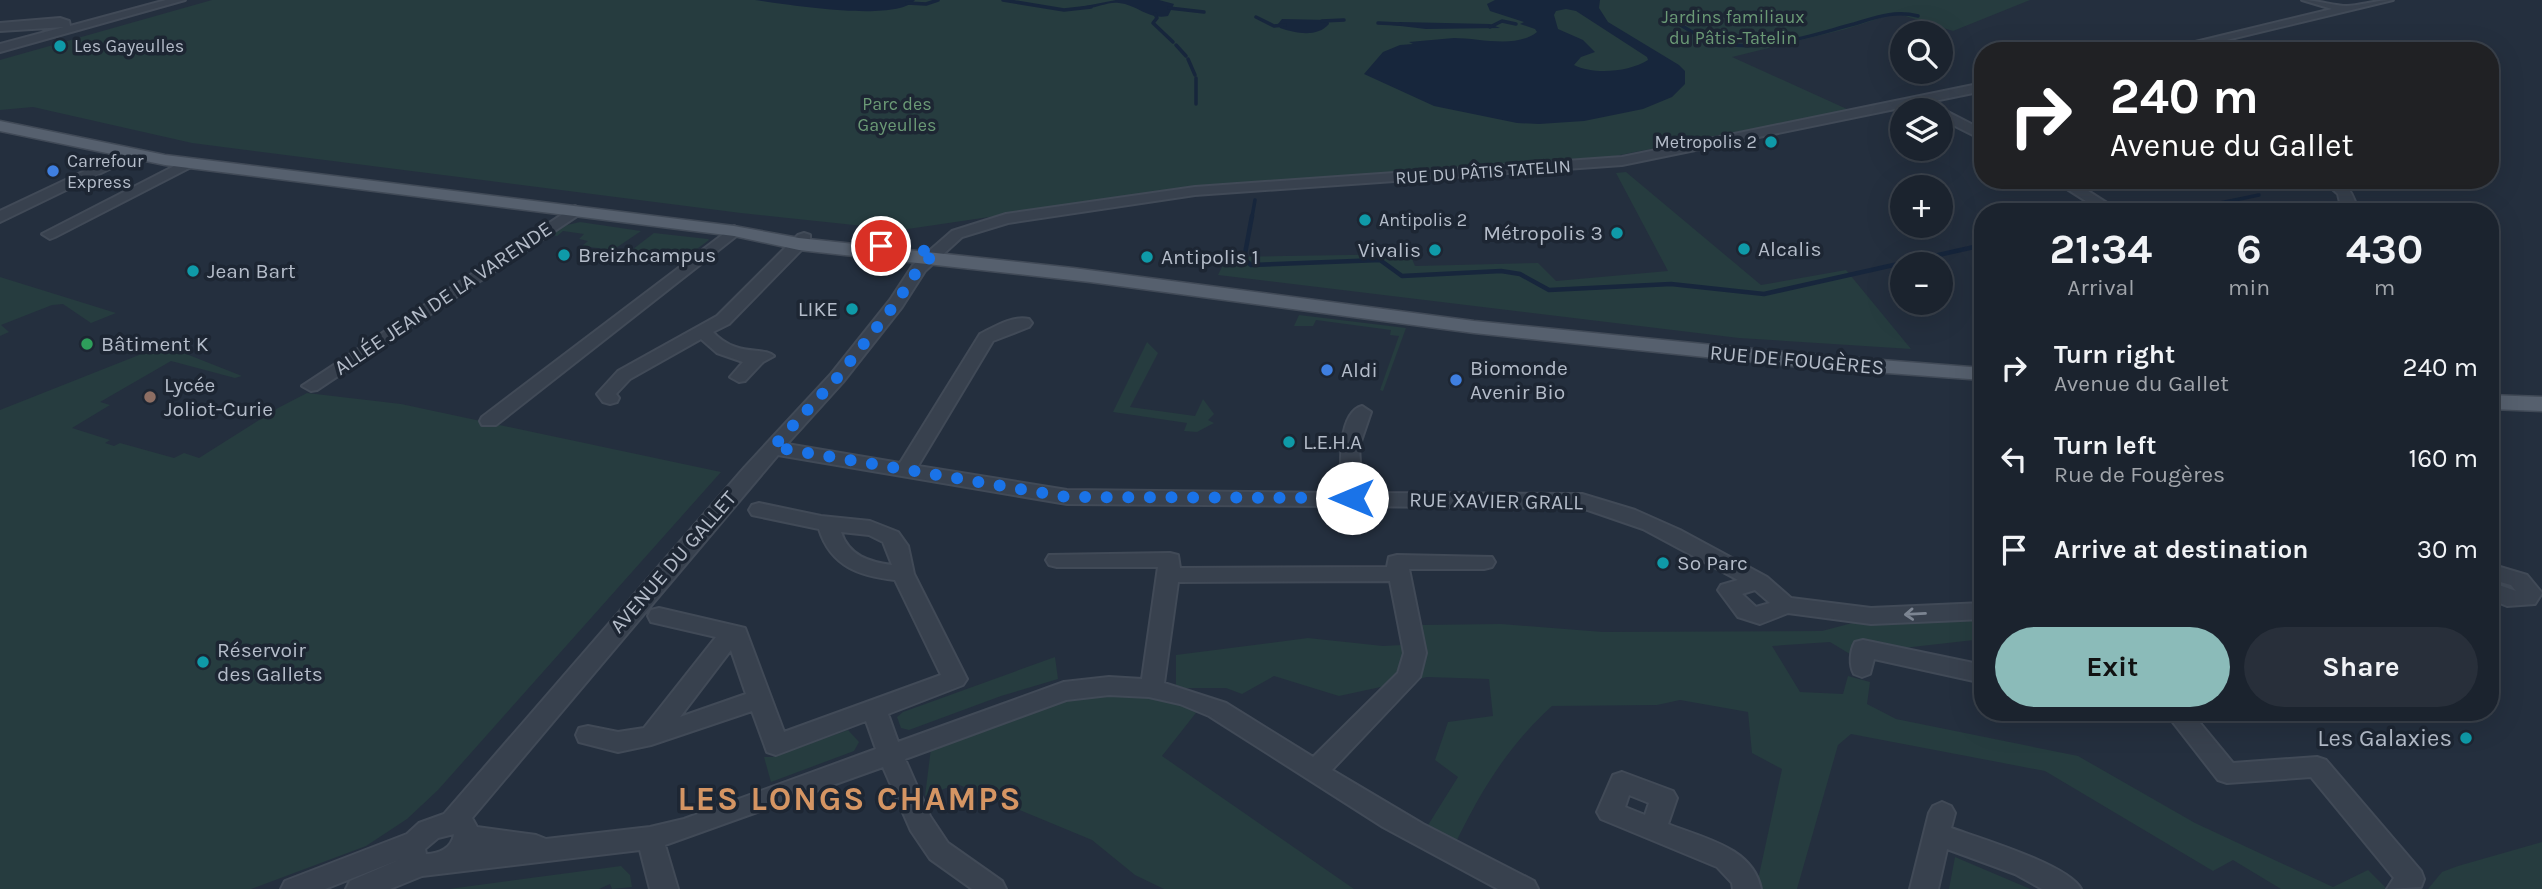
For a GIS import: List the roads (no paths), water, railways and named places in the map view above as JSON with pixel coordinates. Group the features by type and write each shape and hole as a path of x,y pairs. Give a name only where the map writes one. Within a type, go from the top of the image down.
{"main road":[{"path":"0,118 44,134"},
{"path":"0,126 129,154 188,163 939,257"},
{"name":"RUE DE FOUGÈRES","path":"939,257 1301,307 1345,310 1473,327 1554,341 1720,363 1808,369 1974,374"},
{"path":"2499,402 2542,404"},
{"path":"2499,414 2542,413"}],"street":[{"path":"0,54 179,0"},
{"path":"2308,0 2348,10"},
{"path":"2226,42 2387,0"},
{"path":"0,27 60,22 79,29"},
{"path":"0,48 79,29"},
{"name":"RUE DU PÂTIS TATELIN","path":"1931,98 1974,90"},
{"name":"RUE DU PÂTIS TATELIN","path":"939,257 980,225 1195,191 1622,161 1890,106"},
{"path":"1953,120 1974,131"},
{"path":"0,217 129,154"},
{"path":"50,234 188,163"},
{"path":"2075,189 2099,203"},
{"name":"ALLÉE JEAN DE LA VARENDE","path":"311,386 575,211"},
{"path":"489,421 734,231"},
{"path":"610,398 606,394 608,389 624,375 723,320 802,241"},
{"name":"AVENUE DU GALLET","path":"426,857 459,852 460,830 773,447 837,378 896,303 916,289 939,257"},
{"path":"905,471 986,338 1002,329 1023,323"},
{"path":"704,332 727,352 761,357 739,377"},
{"path":"1352,498 1349,447 1362,412"},
{"name":"RUE XAVIER GRALL","path":"773,447 1067,497 1582,501 1624,513 1709,556 1759,582 1784,605"},
{"path":"659,615 737,634 776,746 955,679 903,574 904,557 899,544 879,530 855,524 828,524 759,510"},
{"path":"828,524 832,542 843,557 867,569 903,574"},
{"path":"1709,556 1733,599 1744,610 1758,617 1771,616 1784,605 1871,616 1974,611"},
{"path":"1057,560 1170,560 1156,674 1151,686"},
{"path":"1314,772 1408,677 1415,653 1397,562 1484,562"},
{"path":"1169,575 1399,574"},
{"path":"1729,590 1759,582"},
{"path":"651,736 732,633"},
{"path":"1862,668 1863,648 1974,672"},
{"path":"295,889 426,857 514,856 547,849 650,838 715,820 1064,691 1090,686 1151,686 1217,708 1314,772 1429,842 1524,889"},
{"path":"589,736 618,742 651,736 759,699"},
{"path":"874,709 890,755 937,849 992,889"},
{"path":"2184,721 2227,774 2317,767 2406,884"},
{"path":"1924,889 1939,824 2067,889"},
{"path":"426,857 432,828 460,830 547,849"},
{"path":"1653,829 1726,859 1745,878 1747,889"},
{"path":"650,838 664,889"},
{"path":"360,889 426,857"}],"water":[{"path":"755,0 915,0 904,7 864,11"},
{"path":"1116,0 1159,0 1174,4 1168,16 1161,17 1119,3 1080,7"},
{"path":"1495,0 1600,0 1599,8 1608,22 1679,65 1685,71 1685,84 1672,97 1643,109 1584,121 1539,124 1517,123 1434,106 1364,74 1383,52 1400,45 1413,44 1409,42 1454,38 1508,41 1519,40 1537,32 1520,24 1524,22 1490,11 1487,4","holes":["1566,9 1576,11 1647,57 1648,60 1611,71 1591,70 1574,65 1581,57 1595,52 1583,40 1558,29 1554,15 1556,11"]},
{"path":"1282,19 1328,20 1329,24 1312,33 1299,33 1280,28 1278,24"},
{"path":"1400,22 1490,24 1500,28 1426,29 1392,25"}],"waterway":[{"path":"907,3 926,4 938,0"},
{"path":"1003,0 1064,10 1091,7"},
{"path":"1169,8 1204,12"},
{"path":"1155,14 1157,18 1153,23 1173,42"},
{"path":"1705,39 1742,46 1780,43 1886,15 1918,16"},
{"path":"1256,17 1274,26 1285,25"},
{"path":"1322,21 1344,20"},
{"path":"1490,27 1502,21 1516,24"},
{"path":"1674,21 1702,38"},
{"path":"1378,23 1400,24"},
{"path":"1176,45 1186,56"},
{"path":"1188,59 1195,75"},
{"path":"1196,78 1196,104"},
{"path":"2220,203 2259,195"},
{"path":"1252,217 1255,200"},
{"path":"1252,216 1244,259 1251,265 1380,260 1402,276 1501,271 1520,274 1549,290 1671,284 1764,294 1974,247"}],"place":[{"name":"Les Gayeulles","path":"60,46"},
{"name":"Metropolis 2","path":"1771,142"},
{"name":"Carrefour Express","path":"53,171"},
{"name":"Antipolis 2","path":"1365,220"},
{"name":"Métropolis 3","path":"1617,233"},
{"name":"Alcalis","path":"1744,249"},
{"name":"Vivalis","path":"1435,250"},
{"name":"Breizhcampus","path":"564,255"},
{"name":"Antipolis 1","path":"1147,257"},
{"name":"Jean Bart","path":"193,271"},
{"name":"LIKE","path":"852,309"},
{"name":"Bâtiment K","path":"87,344"},
{"name":"Aldi","path":"1327,370"},
{"name":"Biomonde Avenir Bio","path":"1456,380"},
{"name":"Lycée Joliot-Curie","path":"150,397"},
{"name":"L.E.H.A","path":"1289,442"},
{"name":"So Parc","path":"1663,563"},
{"name":"Réservoir des Gallets","path":"203,662"},
{"name":"Les Galaxies","path":"2466,738"}],"district":[{"name":"LES LONGS CHAMPS","path":"850,798"}],"park label":[{"name":"Jardins familiaux du Pâtis-Tatelin","path":"1733,27"},
{"name":"Parc des Gayeulles","path":"897,114"}]}
